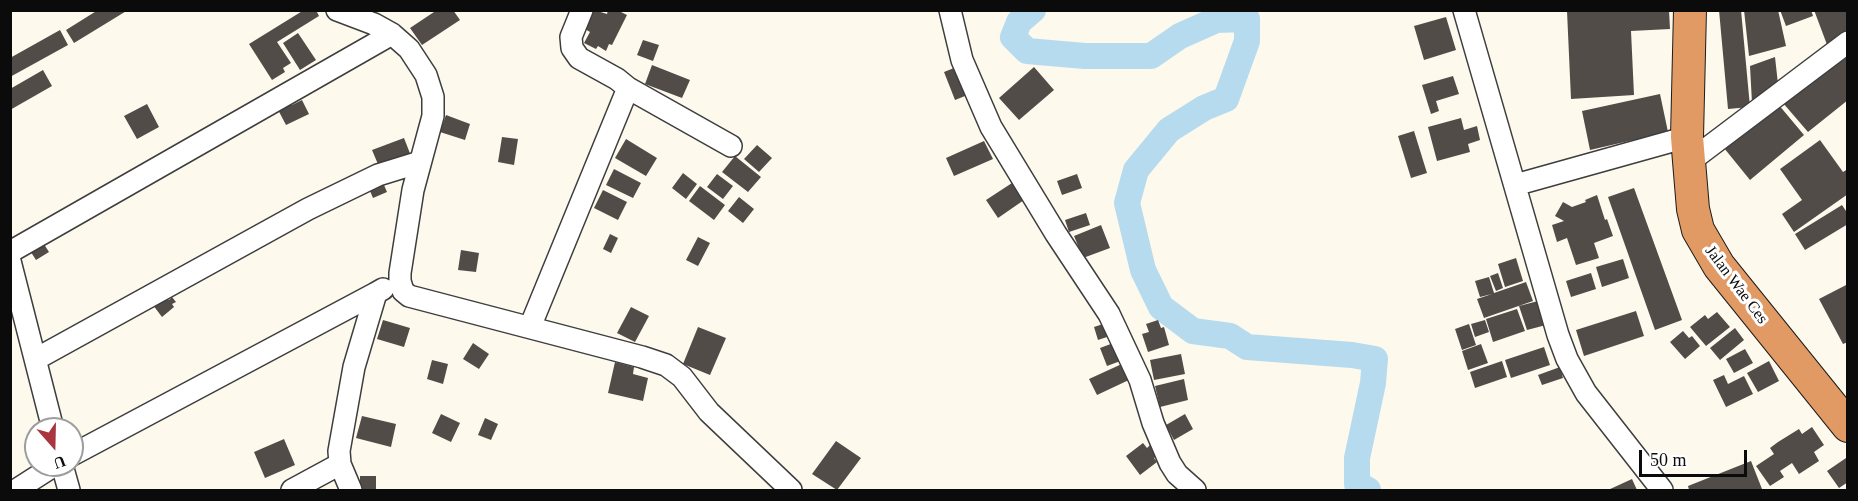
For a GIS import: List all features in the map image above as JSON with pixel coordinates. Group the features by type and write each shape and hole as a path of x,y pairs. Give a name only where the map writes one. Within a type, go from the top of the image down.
{"highway":[{"name":"Jalan Wae Ces","path":"1690,10 1688,150 1693,209 1704,243 1719,266 1848,426"}],"street":[{"path":"337,10 375,24 392,34 409,49 426,75 433,97 433,116 413,190 400,281 403,291 409,296 642,357 673,370 708,412 791,490"},
{"path":"582,10 571,37 572,48 579,58 731,146"},
{"path":"950,10 962,60 991,127 1056,234 1109,314 1140,380 1153,423 1170,464 1177,474 1195,490"},
{"path":"1464,10 1558,335 1567,359 1586,393 1662,490"},
{"path":"10,252 392,34"},
{"path":"1515,185 1688,150 1848,42"},
{"path":"530,327 628,88"},
{"path":"36,359 308,209 378,176 420,162"},
{"path":"10,261 50,417"},
{"path":"84,449 400,281"},
{"path":"351,490 340,464 339,451 354,367 376,293"},
{"path":"292,490 340,464"},
{"path":"16,490 36,477"}],"building":[{"path":"98,10 128,10 74,43 66,30"},
{"path":"304,10 316,10 319,16 277,42 291,63 283,68 285,72 272,80 249,44"},
{"path":"437,10 453,10 460,20 422,45 410,28"},
{"path":"594,10 607,14 608,10 617,10 627,15 612,45 609,44 606,51 598,46 596,49 584,43 590,32 585,29"},
{"path":"1669,10 1670,29 1631,31 1634,95 1571,99 1567,11"},
{"path":"1719,10 1741,10 1750,107 1728,109"},
{"path":"1744,10 1778,10 1786,46 1749,56"},
{"path":"1780,10 1811,10 1813,16 1786,26"},
{"path":"1814,10 1845,10 1848,15 1848,34 1829,50"},
{"path":"1446,17 1456,50 1424,60 1414,26"},
{"path":"60,30 68,45 10,77 10,58"},
{"path":"298,33 316,60 300,70 283,43"},
{"path":"643,40 659,45 653,61 637,55"},
{"path":"1848,54 1848,100 1808,132 1783,103"},
{"path":"1775,57 1778,84 1752,103 1750,66"},
{"path":"652,65 690,80 682,98 645,84"},
{"path":"959,66 970,94 955,100 944,72"},
{"path":"1034,67 1054,90 1019,120 999,98"},
{"path":"43,70 52,86 10,110 10,89"},
{"path":"1453,76 1459,94 1436,101 1439,111 1431,114 1422,85"},
{"path":"1660,94 1668,132 1590,150 1582,111"},
{"path":"288,97 292,105 302,100 309,114 286,125 275,104"},
{"path":"147,104 159,127 137,139 124,116"},
{"path":"1778,104 1804,135 1750,180 1724,148"},
{"path":"446,115 470,124 465,140 440,132"},
{"path":"1461,118 1464,130 1477,126 1480,140 1468,144 1470,152 1437,161 1428,127"},
{"path":"1414,131 1427,173 1411,178 1398,136"},
{"path":"502,137 518,139 514,165 498,162"},
{"path":"404,138 411,156 380,169 372,150"},
{"path":"626,139 657,158 646,176 615,158"},
{"path":"1820,140 1843,172 1848,169 1848,194 1794,232 1782,214 1802,200 1780,169"},
{"path":"984,141 993,159 954,176 946,158"},
{"path":"757,145 772,158 759,172 744,159"},
{"path":"735,156 761,177 748,192 722,172"},
{"path":"614,169 641,183 633,198 606,185"},
{"path":"683,173 697,184 686,199 672,188"},
{"path":"717,174 733,186 723,199 707,187"},
{"path":"1077,174 1082,188 1062,195 1057,181"},
{"path":"381,178 387,192 373,198 367,184"},
{"path":"1012,183 1024,200 998,218 986,200"},
{"path":"700,186 725,205 714,220 689,201"},
{"path":"1634,188 1682,320 1655,330 1608,197"},
{"path":"603,190 627,202 618,220 594,208"},
{"path":"1597,195 1613,236 1594,243 1599,258 1576,265 1567,238 1557,242 1552,225 1564,221 1555,216 1563,202 1572,207"},
{"path":"739,197 754,209 743,223 728,211"},
{"path":"1842,205 1848,214 1848,224 1805,250 1795,234"},
{"path":"1086,213 1090,225 1069,232 1065,220"},
{"path":"1101,225 1110,248 1083,258 1074,236"},
{"path":"610,234 618,238 611,253 603,249"},
{"path":"698,237 710,243 698,266 686,260"},
{"path":"40,238 49,252 36,260 27,246"},
{"path":"461,250 479,253 476,272 458,270"},
{"path":"1516,258 1523,281 1505,287 1498,264"},
{"path":"1623,259 1629,278 1602,287 1596,267"},
{"path":"1498,273 1503,288 1496,291 1490,276"},
{"path":"1591,273 1596,289 1571,297 1566,281"},
{"path":"1489,277 1494,293 1526,282 1533,301 1484,318 1477,299 1492,294 1480,297 1475,281"},
{"path":"1848,284 1848,342 1843,344 1819,299"},
{"path":"165,296 169,300 172,297 176,302 172,304 174,307 162,317 153,305"},
{"path":"1538,301 1546,325 1527,330 1519,306"},
{"path":"631,307 649,316 635,342 617,333"},
{"path":"1517,309 1525,331 1493,342 1486,319"},
{"path":"1636,311 1644,336 1584,356 1576,330"},
{"path":"1717,312 1730,327 1706,346 1690,327 1705,315 1708,319"},
{"path":"383,320 410,328 404,347 377,339"},
{"path":"1158,320 1161,328 1164,327 1169,345 1148,352 1142,334 1149,332 1146,324"},
{"path":"1485,320 1489,332 1475,337 1471,324"},
{"path":"1106,323 1110,336 1098,340 1094,327"},
{"path":"1469,324 1476,345 1462,350 1455,329"},
{"path":"698,327 726,338 710,375 683,364"},
{"path":"1735,328 1744,340 1720,360 1710,348"},
{"path":"1683,331 1689,338 1692,336 1700,346 1685,359 1670,342"},
{"path":"1116,342 1123,360 1107,366 1100,348"},
{"path":"473,343 489,354 479,369 463,359"},
{"path":"1481,344 1488,363 1468,370 1462,351"},
{"path":"1544,347 1550,365 1511,378 1505,360"},
{"path":"1745,349 1753,363 1734,373 1726,359"},
{"path":"1181,354 1185,374 1154,380 1150,360"},
{"path":"432,360 448,364 443,384 427,379"},
{"path":"1502,361 1507,377 1475,388 1470,372"},
{"path":"1769,361 1779,381 1758,392 1747,373"},
{"path":"615,362 634,367 633,374 648,378 643,401 608,393"},
{"path":"1124,363 1131,379 1097,395 1089,379"},
{"path":"1560,367 1563,378 1542,385 1538,375"},
{"path":"1724,375 1728,384 1744,376 1753,394 1726,407 1713,380"},
{"path":"1184,379 1188,400 1160,407 1155,386"},
{"path":"441,414 460,423 451,442 432,433"},
{"path":"1185,414 1193,429 1174,440 1166,425"},
{"path":"362,416 396,424 391,447 356,438"},
{"path":"485,418 498,424 491,440 478,435"},
{"path":"1812,427 1824,445 1814,452 1819,461 1799,474 1792,463 1780,471 1784,477 1770,486 1756,466 1774,454 1770,448 1778,442 1799,429 1802,434"},
{"path":"284,439 295,465 265,478 254,452"},
{"path":"836,441 861,458 837,490 812,474"},
{"path":"1143,443 1147,448 1150,445 1158,455 1154,458 1157,462 1140,475 1126,456"},
{"path":"1846,458 1848,482 1839,488 1827,471"},
{"path":"1751,461 1762,489 1689,490 1688,486"},
{"path":"360,476 376,476 376,490 360,490"},
{"path":"1632,479 1637,490 1608,490"}],"waterway":[{"path":"1033,10 1019,22 1013,37 1027,51 1085,56 1151,56 1180,36 1216,20 1247,19 1247,41 1226,99 1204,108 1169,130 1136,170 1127,203 1143,270 1161,307 1193,331 1230,336 1247,347 1352,355 1375,359 1373,383 1357,458 1357,484 1368,490"}]}
